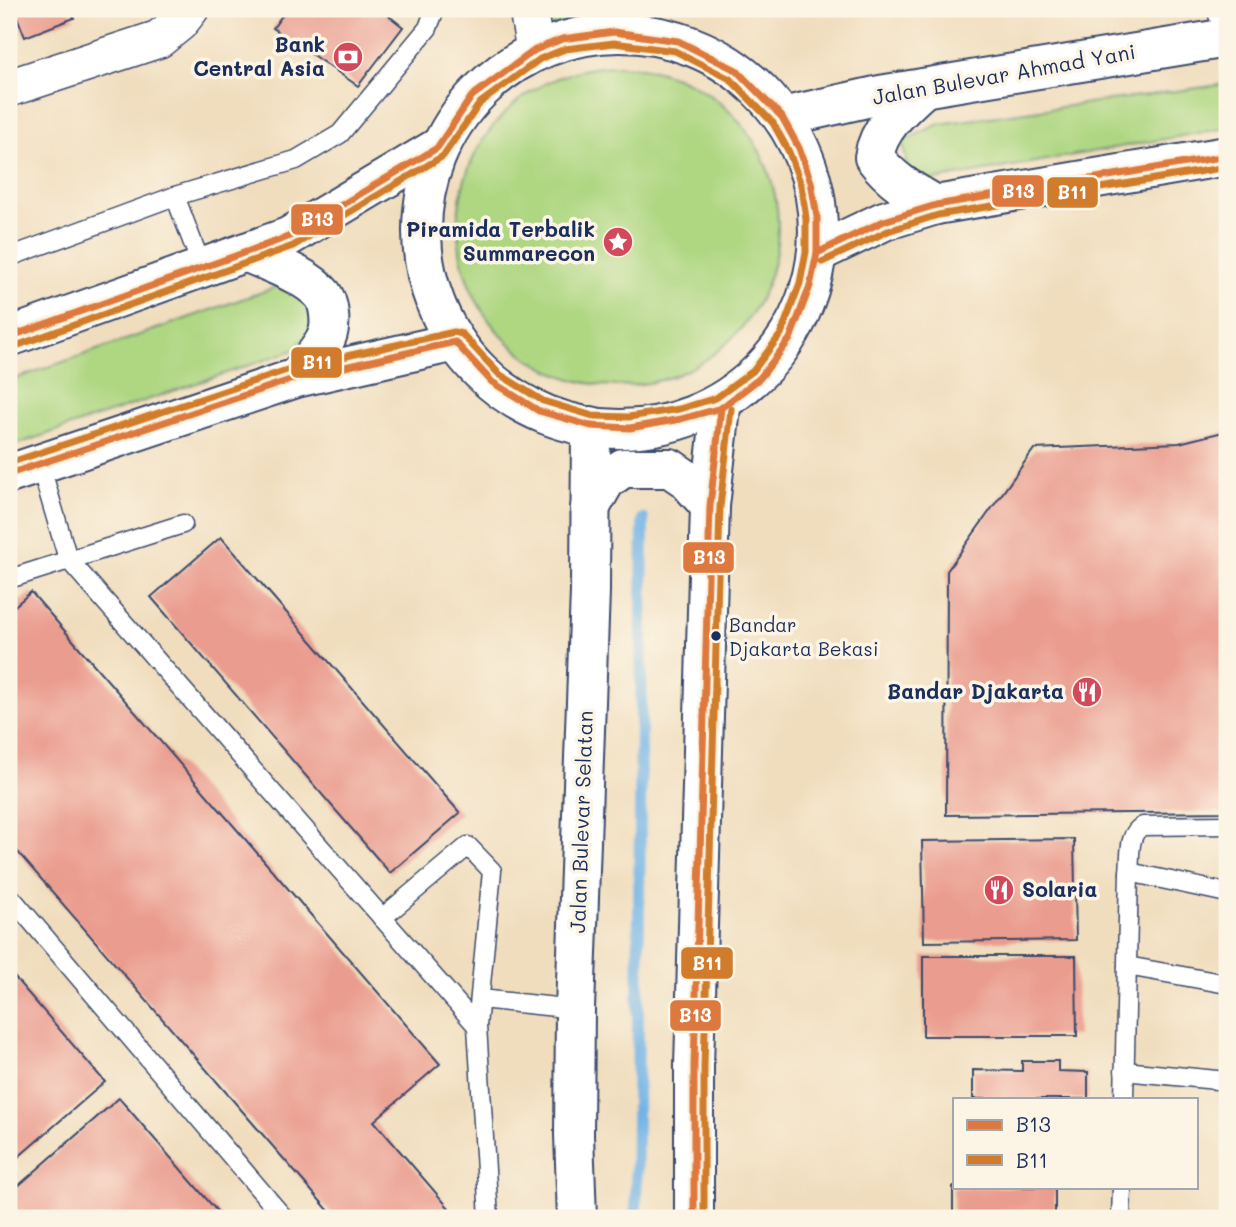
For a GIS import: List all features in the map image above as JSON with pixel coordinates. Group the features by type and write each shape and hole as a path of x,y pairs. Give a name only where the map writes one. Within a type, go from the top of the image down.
{"main road":[{"path":"611,20 678,41 736,70 782,117 799,148 811,182 817,217 817,253 810,286 790,339 760,377 722,408 630,428 591,426 539,411 492,382 456,342 432,297 421,246 423,196 438,148 472,96 535,50 611,20"},
{"name":"Jalan Bulevar Ahmad Yani","path":"782,117 880,95 1227,38"},
{"path":"924,88 901,109 887,127 876,144 874,157 885,171 908,189 936,205"},
{"path":"9,337 288,237 438,148"},
{"path":"817,253 884,221 936,205 1227,156"},
{"path":"246,253 299,277 325,297 329,315 328,332 296,378"},
{"path":"25,469 296,378 456,342"},
{"path":"694,1218 694,1066 710,506 722,408"},
{"name":"Jalan Bulevar Selatan","path":"577,1218 573,1135 575,1009 590,591 591,426"},
{"path":"590,508 606,480 623,468 670,468 686,479 710,506"}],"street":[{"path":"9,88 159,39 179,23 190,9"},
{"path":"528,9 535,50"}],"lane":[{"path":"9,257 175,196 296,160 340,135 428,28 435,9"},
{"path":"1216,9 1227,38"},
{"path":"175,196 202,267"},
{"path":"25,469 68,559 477,1026"},
{"path":"9,579 183,524"},
{"path":"1124,1098 1132,837 1136,829 1143,826 1227,825"},
{"path":"382,918 468,846 492,871 477,1026 486,1216"},
{"path":"1129,872 1227,893"},
{"path":"9,895 284,1218"},
{"path":"1127,966 1227,984"},
{"path":"480,999 575,1009"},
{"path":"1124,1071 1227,1081"},
{"path":"1121,1218 1122,1188"}],"green space":[{"path":"528,9 608,9 614,32 562,39 535,50"},
{"path":"618,66 649,69 679,78 720,102 742,124 766,165 775,195 778,226 775,257 766,287 742,328 720,350 679,374 649,383 618,386 587,383 557,374 516,350 494,328 470,287 461,257 458,226 461,195 470,165 494,124 516,102 557,78 587,69"},
{"path":"1227,84 1227,128 928,181 907,169 903,141 939,124"},
{"path":"279,286 300,294 312,311 310,331 294,350 9,447 9,381"}],"building":[{"path":"14,9 70,9 74,18 25,37"},
{"name":"Bank Central Asia","path":"287,9 380,9 403,27 358,86 273,28"},
{"name":"Bandar Djakarta","path":"1227,431 1227,812 946,815 947,571 1034,449 1179,443"},
{"path":"221,537 460,813 390,873 151,597"},
{"path":"31,592 440,1064 374,1121 449,1208 436,1218 335,1218 9,842 9,611"},
{"name":"Solaria","path":"1074,839 1076,940 924,942 922,841"},
{"path":"923,956 1076,956 1077,1036 923,1036"},
{"path":"9,971 105,1082 9,1165"},
{"path":"1022,1061 1058,1061 1058,1071 1088,1072 1088,1098 973,1098 973,1070 1022,1071"},
{"path":"119,1098 223,1218 9,1218 9,1194"},
{"path":"953,1188 1055,1188 1055,1218 953,1218"}],"waterway":[{"path":"636,1218 643,519"}],"transit line":[{"name":"B13","path":"9,337 288,237 437,148 472,96 535,50 562,39 614,32 678,41 736,70 782,117 799,148 811,182 817,217 817,253 810,286 790,339 760,378 721,408 681,419 630,428 591,426 539,411 492,382 455,342 296,378 9,474"},
{"name":"B11","path":"9,463 293,368 454,332 462,334 499,374 543,401 593,416 629,417 679,409 716,398 753,371 781,334 800,283 806,252 806,218 801,185 789,152 773,123 730,79 675,51 614,43 565,49 540,59 480,103 443,156 293,246 13,347"},
{"name":"B13","path":"817,253 884,221 936,205 1227,156"},
{"name":"B11","path":"822,262 888,231 938,215 1227,167"},
{"name":"B13","path":"694,1218 694,1066 710,506 721,408"},
{"name":"B11","path":"704,1218 704,1066 720,507 731,409"}],"place":[{"name":"Bank Central Asia","path":"348,57"},
{"name":"Piramida Terbalik Summarecon","path":"618,242"},
{"name":"Bandar Djakarta Bekasi","path":"716,636"},
{"name":"Bandar Djakarta","path":"1087,692"},
{"name":"Solaria","path":"999,890"}]}
